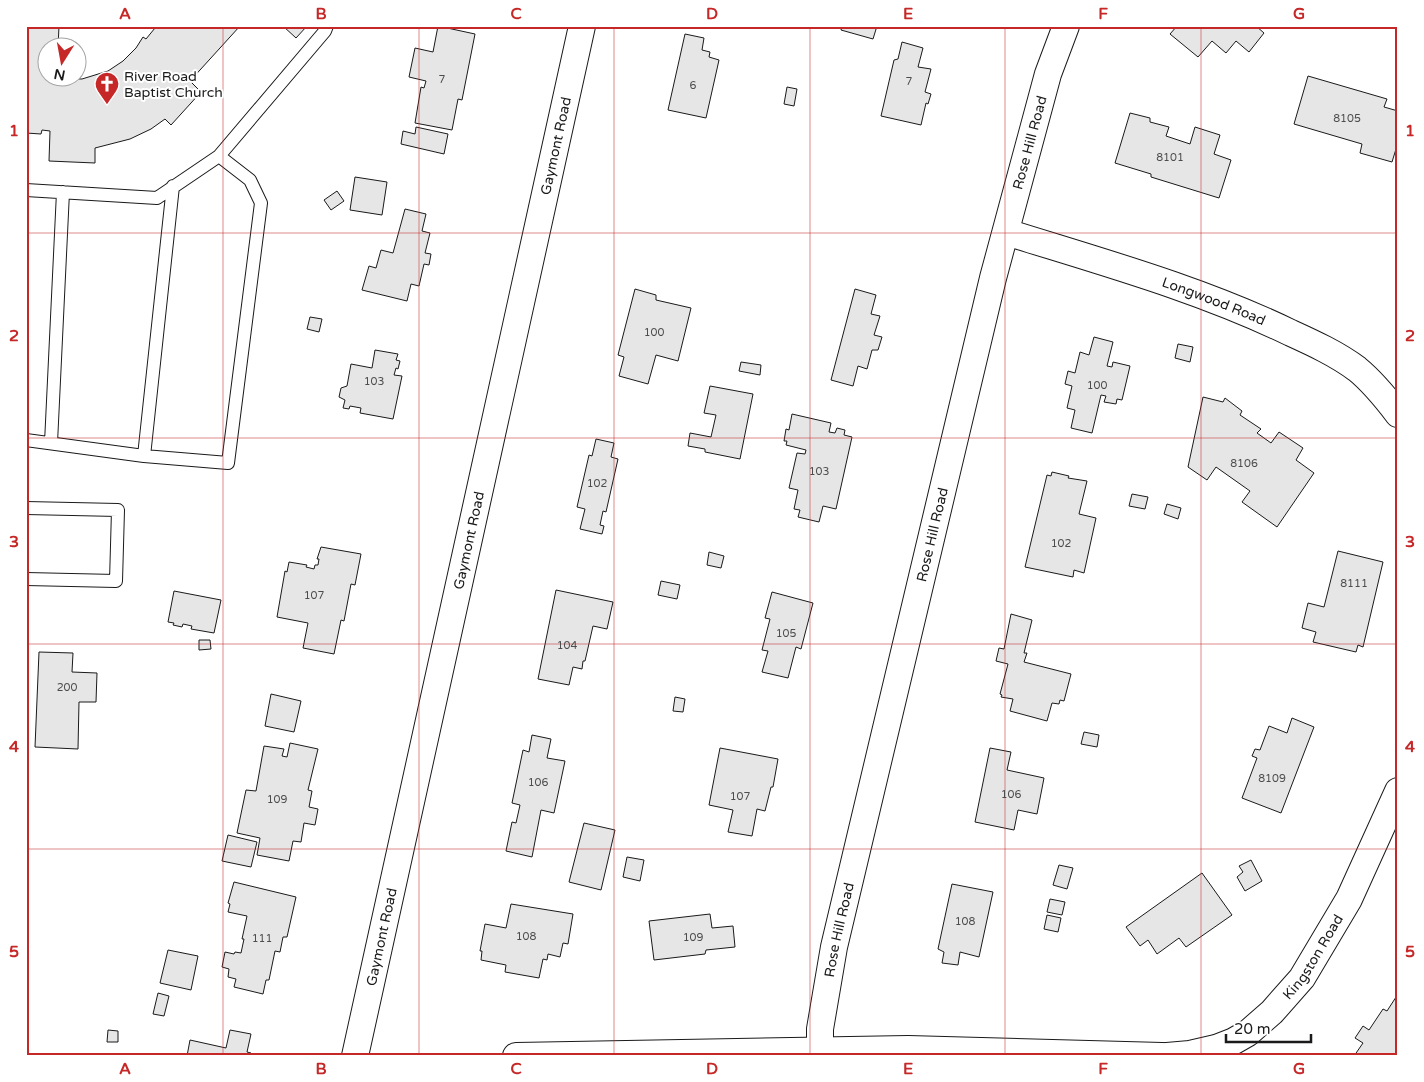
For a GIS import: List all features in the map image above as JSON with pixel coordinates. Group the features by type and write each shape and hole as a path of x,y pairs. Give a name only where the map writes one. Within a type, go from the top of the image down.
{"street":[{"name":"Gaymont Road","path":"355,1056 582,26"},
{"name":"Rose Hill Road","path":"820,1050 820,1029 834,947 990,288 1048,74 1066,26"},
{"name":"Longwood Road","path":"1006,232 1195,292 1264,320 1325,349 1356,368 1379,388 1398,414"},
{"name":"Kingston Road","path":"1167,1056 1190,1054 1216,1048 1234,1041 1248,1033 1272,1012 1296,985 1349,899 1398,791"},
{"path":"516,1056 908,1049 1162,1056"}],"lane":[{"path":"26,190 157,198 219,156 325,31 326,26"},
{"path":"26,440 144,456 228,463 262,203 250,180 219,156"},
{"path":"144,456 173,186"},
{"path":"51,443 63,192"},
{"path":"26,508 118,510 116,581 26,579"}],"building":[{"name":"River Road Baptist Church","path":"26,26 59,26 58,38 38,38 38,88 88,88 88,77 108,71 123,61 136,48 143,37 146,39 155,28 154,26 240,26 190,81 201,92 171,125 165,119 151,129 130,139 95,148 95,163 49,161 50,131 42,130 41,134 26,133"},
{"path":"283,26 307,26 296,38"},
{"path":"438,26 475,34 462,100 458,99 452,130 415,123 421,87 424,88 426,81 409,77 415,48 433,52"},
{"path":"842,26 877,26 873,39 841,30"},
{"path":"1177,26 1256,26 1264,33 1249,52 1236,41 1226,53 1212,41 1198,57 1170,34"},
{"path":"685,34 704,38 702,50 710,52 709,57 719,60 706,118 668,110"},
{"path":"902,42 923,48 918,67 931,69 925,92 931,94 928,104 926,103 921,125 881,116 894,60 898,59"},
{"path":"1308,76 1387,99 1384,107 1398,111 1398,149 1396,149 1392,162 1360,153 1362,144 1294,124"},
{"path":"787,87 797,89 794,106 784,104"},
{"path":"1130,113 1150,118 1150,122 1169,127 1166,136 1190,144 1195,127 1220,135 1214,154 1231,160 1219,198 1151,177 1151,174 1115,163"},
{"path":"416,127 448,134 444,154 401,144 403,131 415,134"},
{"path":"355,177 387,182 382,215 350,210"},
{"path":"337,191 344,201 331,210 324,200"},
{"path":"405,209 426,214 422,231 430,233 425,253 431,254 429,265 424,264 419,286 411,284 407,301 362,290 369,266 376,268 381,250 393,253"},
{"path":"635,289 656,295 656,300 691,308 678,361 656,355 648,384 619,376 624,357 618,355"},
{"path":"855,289 876,295 871,314 880,316 874,335 882,337 878,350 872,350 867,369 858,366 853,386 831,380"},
{"path":"310,317 322,319 319,332 307,329"},
{"path":"1094,337 1113,342 1107,366 1112,367 1113,362 1130,366 1122,400 1117,399 1116,404 1104,402 1106,396 1101,395 1092,433 1071,428 1075,410 1067,408 1072,386 1065,384 1068,371 1075,373 1080,352 1089,355"},
{"path":"1178,344 1193,347 1190,362 1175,358"},
{"path":"375,350 398,354 396,360 400,361 394,375 402,376 393,419 360,413 361,408 350,406 349,409 343,408 345,400 339,397 341,388 347,386 351,364 372,368"},
{"path":"741,362 761,365 760,375 739,371"},
{"path":"710,386 753,394 740,459 705,452 705,449 688,446 690,433 711,437 716,415 704,413"},
{"path":"1203,397 1223,402 1225,398 1242,411 1240,415 1261,429 1257,433 1271,443 1279,432 1303,448 1296,460 1314,473 1277,527 1242,502 1250,491 1216,467 1207,480 1188,467"},
{"path":"792,414 831,423 829,432 835,433 837,428 845,430 844,435 852,437 836,509 823,506 819,522 798,517 800,510 794,509 798,490 789,488 797,453 805,454 806,450 786,445 787,441 784,441 786,429 789,430"},
{"path":"596,439 614,443 611,457 618,459 606,512 603,511 600,525 604,526 602,534 580,529 585,509 577,507 589,455 592,456"},
{"path":"1052,472 1069,476 1068,478 1087,481 1079,514 1096,518 1084,573 1074,570 1073,577 1025,567 1047,475 1051,476"},
{"path":"1132,494 1148,497 1145,509 1129,506"},
{"path":"1167,504 1181,508 1178,519 1164,514"},
{"path":"321,547 361,554 355,585 351,584 344,621 341,620 334,654 303,648 308,623 277,617 285,571 287,572 289,562 307,565 306,567 314,569 315,565 318,565 319,559 317,559"},
{"path":"1338,551 1383,562 1363,647 1358,645 1356,652 1313,642 1316,632 1302,628 1308,603 1324,607"},
{"path":"709,552 724,556 721,568 707,565"},
{"path":"661,581 680,585 677,599 658,595"},
{"path":"556,590 613,602 607,629 593,626 582,669 573,667 569,685 538,679"},
{"path":"174,591 221,600 214,633 191,629 192,626 183,624 182,627 173,625 174,623 168,622"},
{"path":"772,592 813,603 801,649 796,647 788,678 762,672 768,651 762,650 770,619 765,618"},
{"path":"1011,614 1032,620 1024,653 1027,653 1024,662 1071,674 1064,701 1060,700 1059,704 1052,703 1047,721 1010,711 1013,699 1001,697 1002,695 1000,694 1008,664 996,661 999,648 1004,649"},
{"path":"199,640 210,640 211,649 199,650"},
{"path":"39,652 73,653 72,672 97,673 96,702 79,702 78,749 35,747"},
{"path":"271,694 301,701 294,732 265,726"},
{"path":"675,697 685,699 683,712 673,711"},
{"path":"1292,718 1314,727 1281,813 1242,798 1257,758 1252,756 1255,749 1260,750 1269,726 1287,733"},
{"path":"1084,732 1099,735 1097,747 1081,744"},
{"path":"532,735 551,739 547,758 565,761 554,813 541,810 532,857 506,851 512,822 516,823 520,805 512,803 523,750 529,752"},
{"path":"290,743 318,749 308,790 312,791 309,807 318,809 315,825 304,823 301,842 293,841 289,861 257,855 260,838 237,833 246,790 256,791 264,746 284,749 282,756 287,757"},
{"path":"720,748 778,759 773,787 771,787 765,811 757,809 752,836 728,832 733,810 709,805"},
{"path":"990,748 1011,752 1007,770 1044,778 1037,814 1018,810 1014,830 975,822"},
{"path":"584,823 615,830 601,890 569,882"},
{"path":"228,835 257,842 251,867 222,861"},
{"path":"627,857 644,860 640,881 623,877"},
{"path":"1251,860 1262,881 1245,891 1237,877 1243,872 1239,866"},
{"path":"1059,865 1073,868 1067,889 1053,885"},
{"path":"1202,873 1232,915 1186,947 1179,938 1157,954 1148,940 1140,946 1126,927"},
{"path":"234,882 296,897 287,937 283,937 280,952 275,951 269,980 266,980 263,994 234,987 236,979 228,977 229,969 222,967 225,952 241,953 244,939 242,939 247,916 228,912 230,904 228,903"},
{"path":"952,884 993,892 979,957 960,952 958,965 942,963 944,952 938,949"},
{"path":"1050,899 1065,902 1062,915 1047,912"},
{"path":"511,904 573,914 568,944 563,943 560,957 548,954 547,960 543,959 539,978 505,972 506,965 481,960 482,951 480,951 485,924 506,928"},
{"path":"710,914 712,928 733,926 735,947 706,950 705,954 654,960 649,921"},
{"path":"1047,915 1061,918 1058,932 1044,929"},
{"path":"168,950 198,956 191,990 160,983"},
{"path":"158,993 169,996 164,1016 153,1014"},
{"path":"1398,994 1398,1056 1354,1056 1363,1043 1355,1038 1363,1026 1369,1030 1383,1009 1387,1011"},
{"path":"108,1030 118,1031 118,1042 107,1042"},
{"path":"230,1030 251,1034 247,1052 251,1053 250,1056 187,1056 190,1040 226,1048"}],"place":[{"name":"River Road Baptist Church","path":"107,105"}]}
